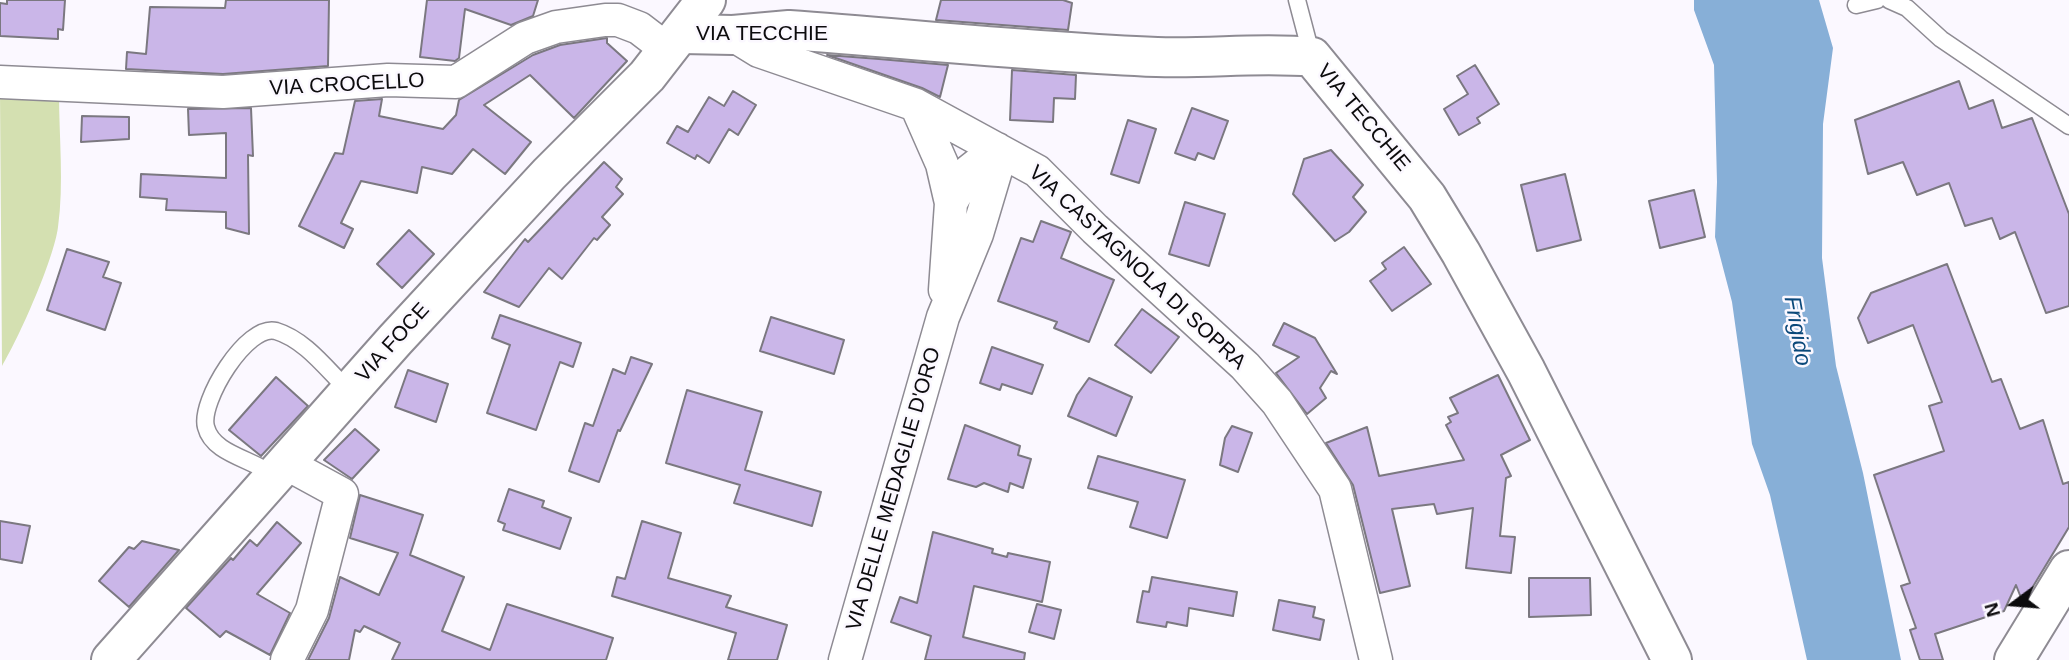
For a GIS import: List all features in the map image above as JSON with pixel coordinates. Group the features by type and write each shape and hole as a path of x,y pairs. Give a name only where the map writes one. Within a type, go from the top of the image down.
{"street":[{"path":"622,0 689,23"},
{"name":"VIA CROCELLO","path":"0,82 223,92 387,80 456,82 524,38 556,27 605,20 618,20 639,28 689,23"},
{"name":"VIA TECCHIE","path":"689,23 733,35 789,30 1156,57 1224,58 1283,54 1312,57 1399,160 1441,219 1525,371 1672,660"},
{"name":"VIA FOCE","path":"111,660 350,392 689,23"},
{"name":"VIA CASTAGNOLA DI SOPRA","path":"733,35 760,51 916,105 1037,171 1095,229 1245,366 1277,402 1335,489 1376,660"},
{"name":"VIA DELLE MEDAGLIE D'ORO","path":"916,105 942,164 951,203 943,317"},
{"name":"VIA DELLE MEDAGLIE D'ORO","path":"951,203 969,170 997,149"},
{"name":"VIA DELLE MEDAGLIE D'ORO","path":"845,660 943,317 977,234 997,167 997,149"},
{"path":"281,471 342,494 312,610 287,660"},
{"path":"2014,660 2069,570"}],"lane":[{"path":"1297,0 1312,57"},
{"path":"1856,5 1877,0"},
{"path":"1889,0 1907,8 1941,40 2069,126"},
{"path":"281,471 242,459 216,443 205,428 205,413 213,393 243,346 260,333 273,330 299,342 350,392"}],"green space":[{"path":"0,93 59,93 61,177 58,227 50,258 26,318 2,366"}],"water":[{"name":"Frigido","path":"1694,0 1819,0 1833,48 1823,124 1822,258 1836,366 1863,473 1901,660 1807,660 1770,495 1752,444 1732,302 1715,237 1717,182 1714,65 1694,10"}],"building":[{"path":"7,0 65,0 63,30 58,29 58,39 0,36 0,3 7,4"},
{"path":"226,0 329,0 328,66 223,74 126,69 127,52 146,54 150,7 225,8"},
{"path":"427,0 538,0 533,16 511,25 465,9 459,58 455,61 420,57"},
{"path":"941,0 1063,0 1072,3 1068,30 936,20"},
{"path":"607,38 607,43 627,61 574,118 530,75 484,105 531,142 505,174 473,149 452,174 422,167 417,193 361,181 341,223 353,229 344,248 299,226 335,153 343,154 355,101 382,99 379,116 443,129 456,115 459,100 533,55 560,45"},
{"path":"827,55 948,65 940,97 922,88"},
{"path":"1475,65 1499,104 1477,118 1480,123 1459,135 1444,109 1468,94 1457,76"},
{"path":"1012,70 1076,75 1075,99 1054,98 1053,122 1010,120"},
{"path":"1959,81 1969,109 1993,100 2002,128 2032,118 2069,214 2069,306 2046,313 2015,232 2000,239 1992,218 1965,226 1949,183 1917,195 1903,162 1868,174 1855,120"},
{"path":"733,91 756,105 738,135 729,129 709,163 697,155 695,159 667,143 677,126 688,132 709,97 724,106"},
{"path":"251,108 253,156 248,155 249,234 226,228 226,212 166,210 167,199 140,197 141,174 226,178 226,133 189,135 188,109"},
{"path":"1192,108 1228,121 1214,159 1198,153 1195,160 1175,153"},
{"path":"82,116 129,117 129,139 81,142"},
{"path":"1128,120 1156,129 1139,183 1111,174"},
{"path":"1331,150 1363,185 1353,197 1366,212 1349,232 1335,241 1293,194 1304,159"},
{"path":"604,162 622,179 616,187 623,194 602,217 610,225 597,240 594,238 562,279 549,268 519,307 484,292 525,239 528,242"},
{"path":"1565,174 1581,240 1537,251 1521,185"},
{"path":"1694,190 1705,237 1660,248 1649,201"},
{"path":"1185,202 1225,214 1209,266 1169,254"},
{"path":"1041,221 1071,232 1061,258 1114,280 1089,342 1054,328 1057,322 998,301 1021,238 1033,242"},
{"path":"409,230 434,254 402,288 377,264"},
{"path":"1404,247 1431,284 1392,311 1370,281 1386,269 1382,263"},
{"path":"67,249 109,262 103,277 121,283 105,330 47,310"},
{"path":"1947,264 1992,382 2001,379 2020,429 2043,420 2063,484 2069,482 2069,527 2023,603 2016,585 2004,611 1935,634 1943,660 1920,660 1910,630 1916,628 1901,586 1910,583 1874,475 1944,451 1929,406 1942,402 1913,325 1868,343 1858,318 1871,293"},
{"path":"1142,309 1179,337 1151,373 1115,345"},
{"path":"500,315 581,343 573,367 560,362 536,430 487,413 510,345 492,338"},
{"path":"771,317 844,340 834,374 760,351"},
{"path":"1284,323 1315,338 1337,374 1331,371 1320,388 1326,398 1307,414 1276,373 1299,357 1273,345"},
{"path":"992,347 1043,365 1032,394 1002,384 1000,390 980,383"},
{"path":"631,357 652,364 620,431 618,430 599,482 569,471 585,423 593,426 613,369 625,374"},
{"path":"408,370 448,384 436,422 395,407"},
{"path":"1498,375 1530,440 1501,455 1511,476 1506,478 1500,536 1515,537 1511,573 1466,568 1473,508 1437,514 1434,504 1392,509 1410,586 1380,593 1353,485 1326,443 1367,427 1379,476 1464,460 1446,425 1451,422 1448,417 1458,413 1450,398"},
{"path":"276,377 308,406 261,456 229,430"},
{"path":"1089,378 1132,397 1116,436 1068,416 1077,395"},
{"path":"687,390 762,412 745,470 821,492 812,526 734,503 740,485 666,463"},
{"path":"965,425 1020,446 1018,455 1031,459 1023,488 1010,483 1008,492 984,483 976,487 948,479"},
{"path":"1232,426 1252,433 1238,472 1220,465 1225,438"},
{"path":"355,429 379,450 352,479 324,460"},
{"path":"1098,456 1185,480 1167,538 1130,527 1138,502 1088,488"},
{"path":"509,489 544,501 542,507 571,518 560,549 503,530 505,524 498,521"},
{"path":"360,495 423,515 410,555 464,577 442,631 490,650 507,604 613,638 606,660 392,660 400,643 364,626 360,632 355,630 349,660 308,660 329,618 340,577 379,595 398,553 350,538"},
{"path":"0,521 30,526 22,563 0,559"},
{"path":"642,521 681,533 668,578 731,596 726,607 787,625 777,660 728,660 736,633 612,596 617,577 625,579"},
{"path":"277,522 301,543 257,594 290,613 270,655 226,631 220,637 186,608 250,540 257,546"},
{"path":"933,532 993,549 992,553 1007,557 1008,553 1050,562 1042,602 974,586 963,637 1025,653 1024,660 925,660 931,636 891,622 900,597 917,603"},
{"path":"142,541 179,550 129,607 99,581 129,547 134,549"},
{"path":"1152,577 1237,592 1233,616 1189,608 1187,626 1167,622 1166,627 1137,622 1143,591 1149,592"},
{"path":"1529,578 1590,578 1591,615 1529,617"},
{"path":"1279,600 1315,607 1313,617 1324,620 1320,640 1273,630"},
{"path":"1037,604 1061,610 1054,639 1029,632"}]}
